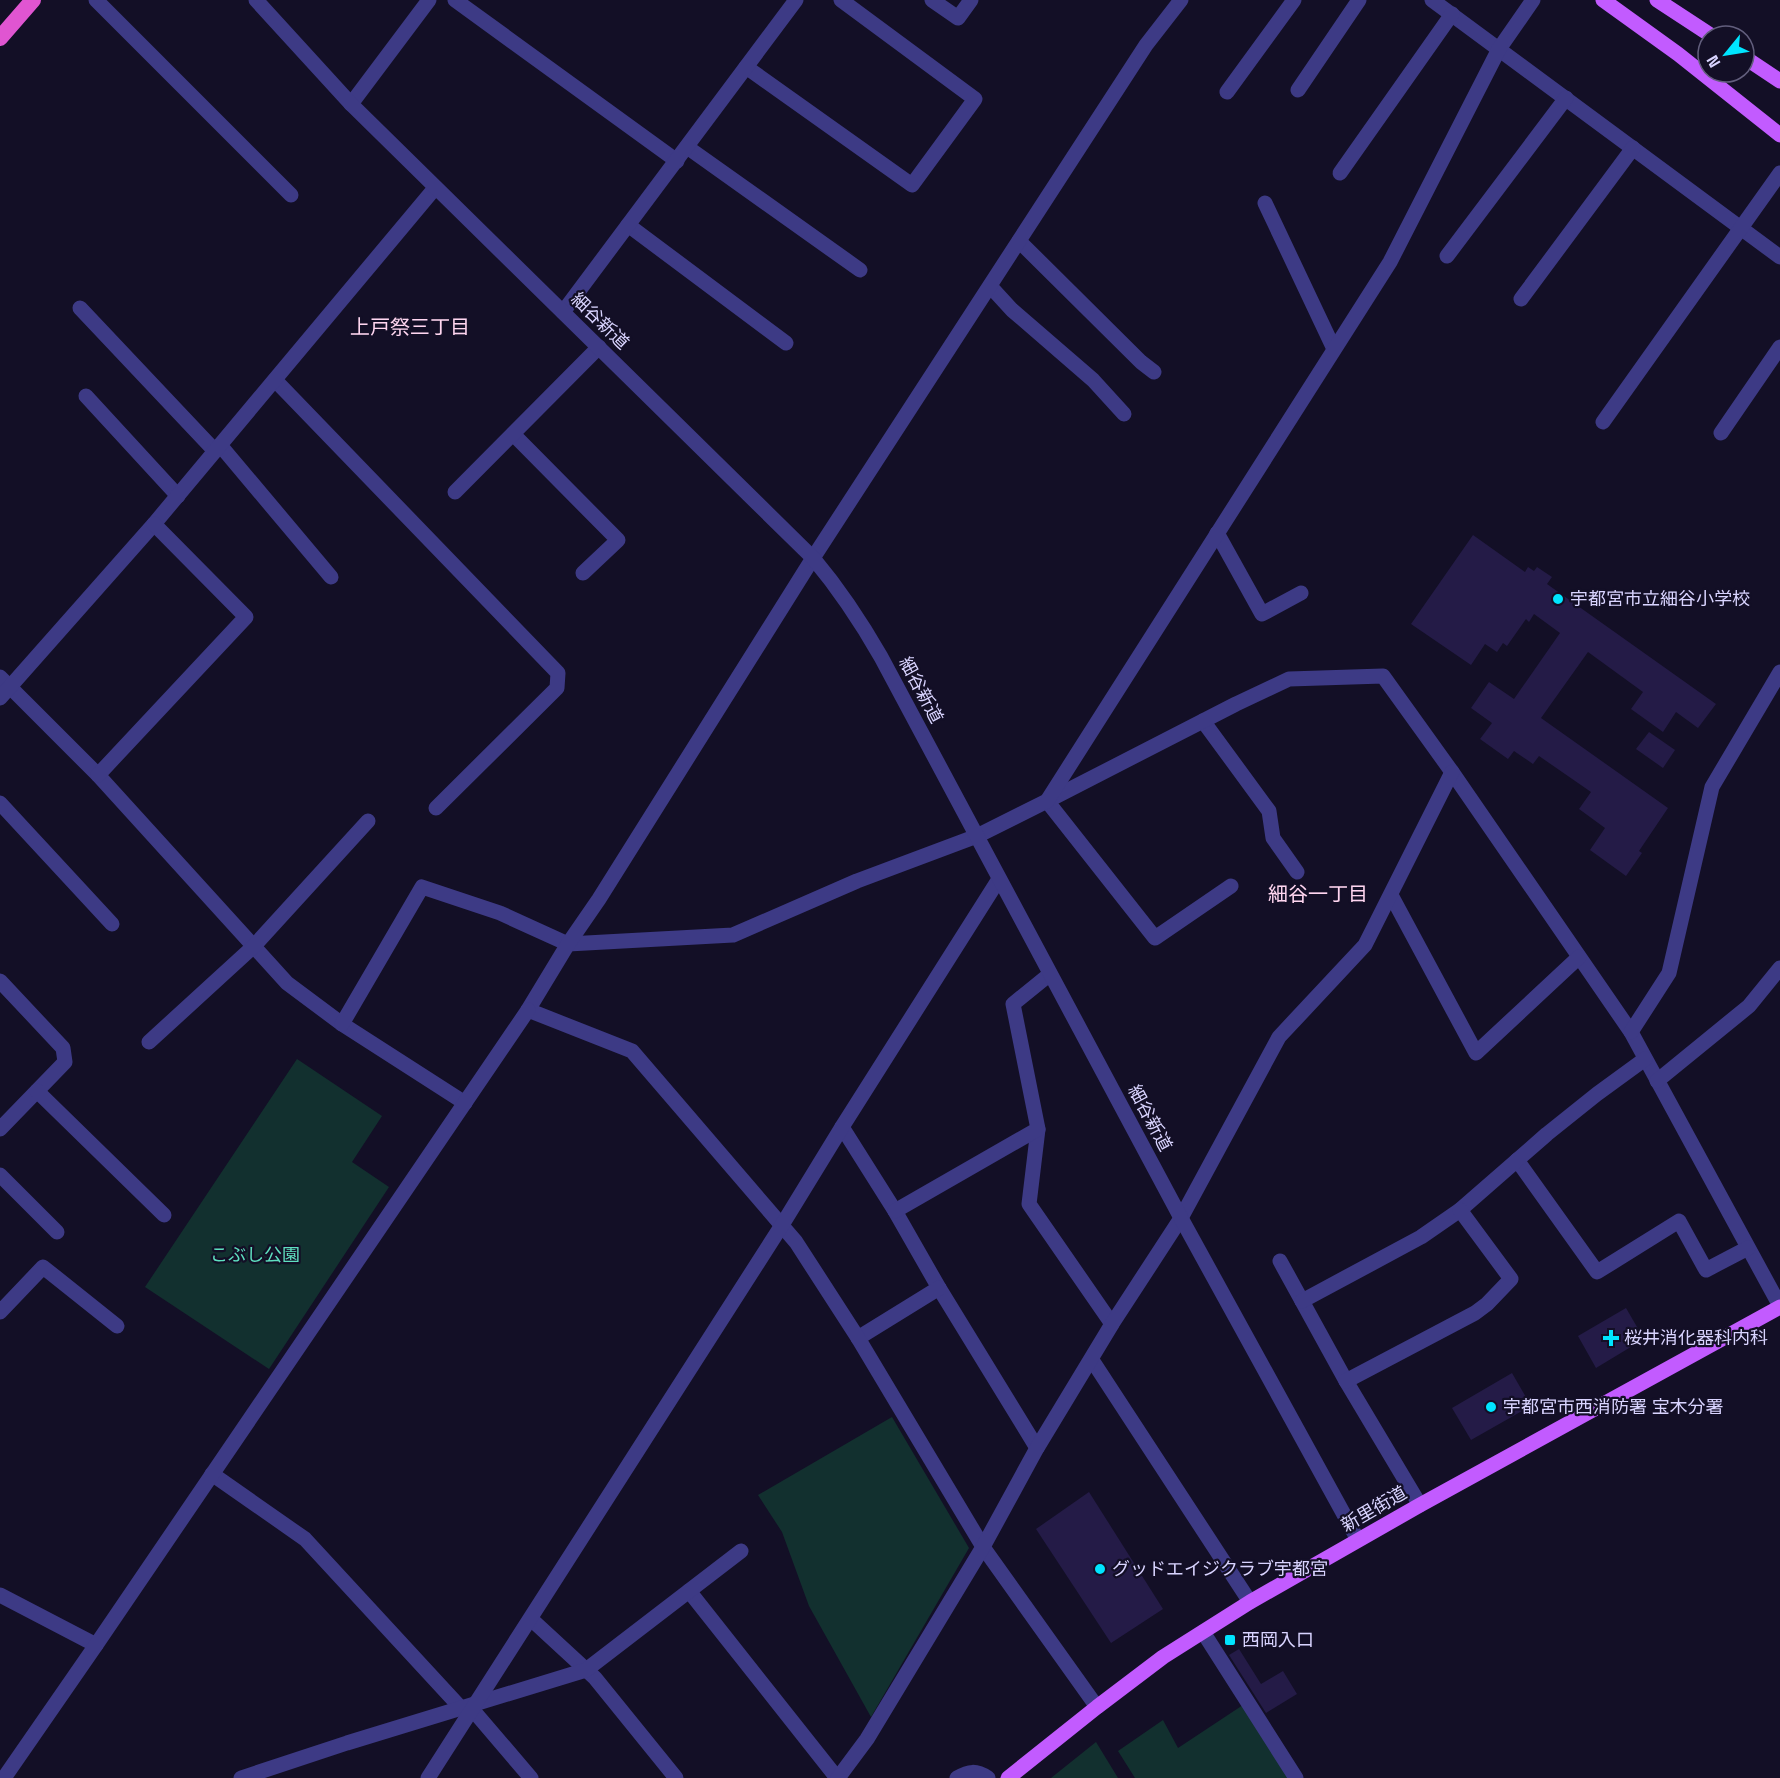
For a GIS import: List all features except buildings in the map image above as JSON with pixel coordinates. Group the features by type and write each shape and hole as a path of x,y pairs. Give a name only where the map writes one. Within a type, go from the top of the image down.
{"highway":[{"path":"0,38 33,0"}],"main road":[{"path":"1603,0 1678,54 1780,135"},
{"path":"1657,0 1696,26"},
{"path":"1756,65 1780,81"},
{"name":"新里街道","path":"1008,1778 1163,1657 1250,1602 1420,1505 1780,1307"}],"street":[{"path":"96,0 291,195"},
{"name":"細谷新道","path":"256,0 351,104 813,558 838,588 861,622 1181,1218 1358,1540"},
{"path":"351,104 429,0"},
{"path":"455,0 677,161"},
{"path":"563,312 796,0"},
{"path":"746,67 912,184 975,99 841,0"},
{"path":"932,0 958,18 971,0"},
{"path":"4,1778 528,1010 813,558 1146,45 1181,0"},
{"path":"1227,92 1294,0"},
{"path":"1298,90 1359,0"},
{"path":"1432,0 1780,257"},
{"path":"1047,801 1390,262 1499,49 1533,0"},
{"path":"1340,173 1452,14"},
{"path":"1447,256 1566,98"},
{"path":"687,147 860,270"},
{"path":"1521,298 1633,148"},
{"path":"1603,422 1780,173"},
{"path":"435,188 154,524 3,688 98,775 287,983 342,1024 465,1102"},
{"path":"1265,203 1334,349"},
{"path":"628,225 786,344"},
{"path":"1019,241 1141,362 1154,372"},
{"path":"990,286 1011,310 1093,380 1124,414"},
{"path":"80,308 218,448 331,577"},
{"path":"455,492 599,347"},
{"path":"1721,433 1780,347"},
{"path":"275,380 558,673 557,688 436,808"},
{"path":"86,396 178,496"},
{"path":"513,434 618,540 583,573"},
{"path":"98,775 246,617 154,524"},
{"path":"1217,533 1262,614 1301,593"},
{"path":"1631,1032 1669,973 1712,787 1780,672"},
{"path":"342,1024 422,887 500,913 568,944 733,935 856,881 977,836 1289,679 1383,676 1631,1032 1780,1307"},
{"path":"1203,721 1269,811 1273,838 1297,872"},
{"path":"689,1591 837,1778 867,1739 983,1547 1037,1448 1112,1324 1181,1218 1279,1037 1365,945 1452,772"},
{"path":"1047,801 1155,938 1231,886"},
{"path":"0,803 112,924"},
{"path":"149,1042 254,946 368,821"},
{"path":"428,1778 470,1706 531,1619 999,879"},
{"path":"1391,895 1476,1053 1579,957"},
{"path":"1657,1081 1749,1006 1780,968"},
{"path":"1050,974 1013,1004 1038,1129 1029,1204 1112,1324"},
{"path":"0,981 63,1048 65,1062 0,1129"},
{"path":"528,1010 632,1051 796,1242 858,1338 983,1547 1097,1707"},
{"path":"1302,1301 1420,1237 1460,1209 1597,1094 1645,1059"},
{"path":"38,1090 164,1215"},
{"path":"842,1127 1037,1448"},
{"path":"895,1211 1038,1129"},
{"path":"1517,1160 1597,1272 1679,1221 1706,1270 1748,1248"},
{"path":"0,1174 57,1232"},
{"path":"1346,1381 1475,1313 1511,1279 1460,1209"},
{"path":"1280,1261 1346,1381 1420,1505"},
{"path":"0,1312 43,1267 117,1326"},
{"path":"858,1338 939,1288"},
{"path":"1092,1360 1250,1602"},
{"path":"212,1474 305,1539 470,1706 531,1778"},
{"path":"241,1778 586,1670 741,1551"},
{"path":"0,1595 96,1645"},
{"path":"531,1619 595,1678 676,1778"},
{"path":"1203,1632 1296,1778"},
{"path":"957,1778 967,1773 980,1773 988,1778"}],"green space":[{"name":"こぶし公園","path":"297,1059 382,1116 352,1162 389,1187 269,1369 145,1287"},
{"path":"892,1417 969,1548 871,1717 809,1606 782,1532 758,1495"},
{"path":"1243,1705 1289,1778 1135,1778 1118,1751 1163,1720 1178,1748"},
{"path":"1096,1742 1118,1778 1051,1778"}],"place":[{"name":"宇都宮市立細谷小学校","path":"1558,599"},
{"name":"桜井消化器科内科","path":"1611,1338"},
{"name":"宇都宮市西消防署 宝木分署","path":"1491,1407"},
{"name":"グッドエイジクラブ宇都宮","path":"1100,1569"},
{"name":"西岡入口","path":"1230,1640"}],"district":[{"name":"上戸祭三丁目","path":"410,327"},
{"name":"細谷一丁目","path":"1318,894"}]}
